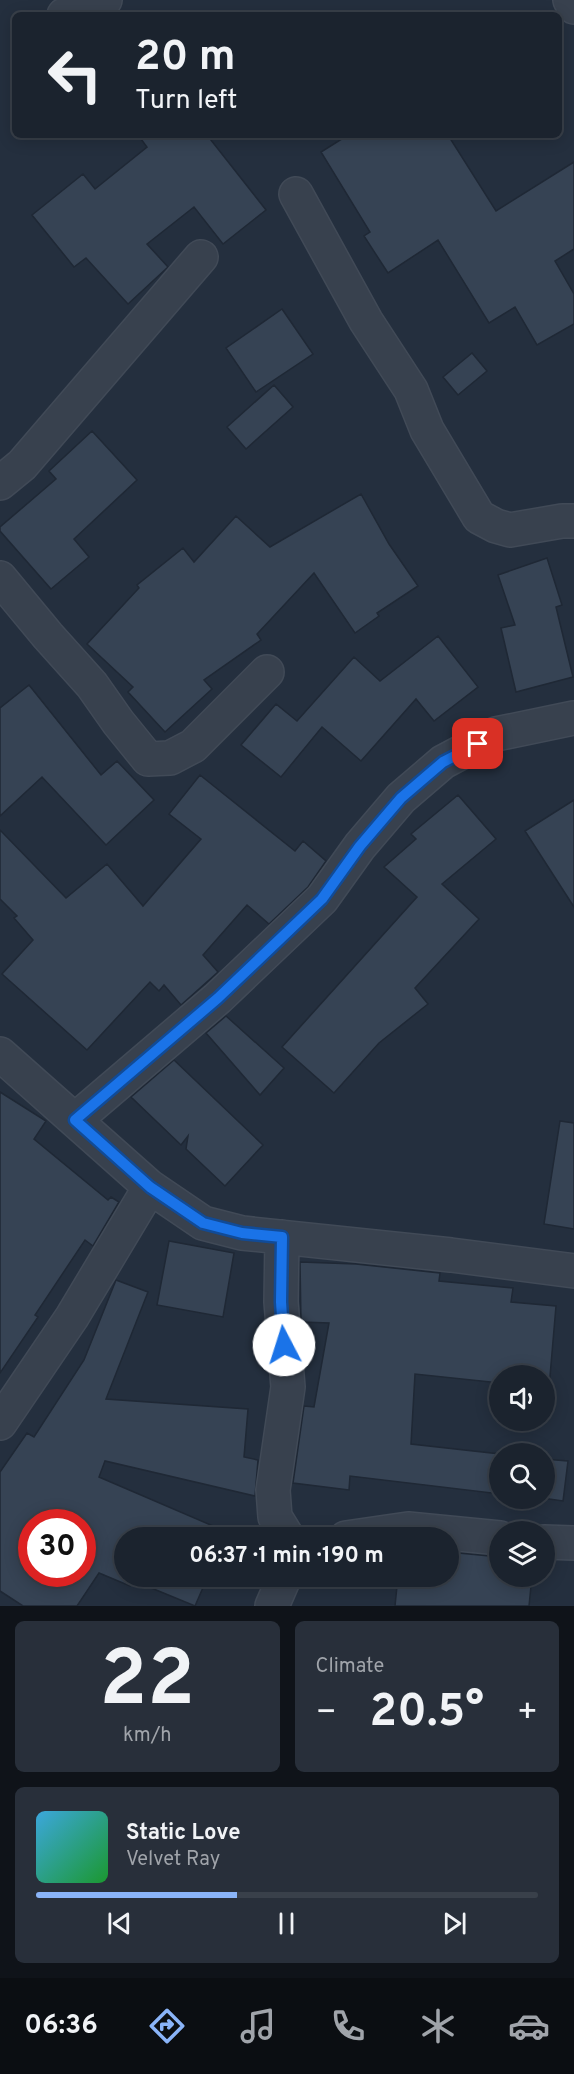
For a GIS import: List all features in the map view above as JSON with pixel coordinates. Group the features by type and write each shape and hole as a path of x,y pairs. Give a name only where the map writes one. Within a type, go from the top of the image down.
{"street":[{"path":"72,12 105,0"},
{"path":"570,0 574,7"},
{"path":"296,194 366,321 411,390 428,430 479,517 510,530 574,521"},
{"path":"0,483 22,465 201,257"},
{"path":"0,578 92,685 148,759 170,758 193,746 267,672"},
{"path":"75,1120 218,998 322,899 360,846 401,798 443,762 496,734 574,718"},
{"path":"0,1054 150,1187 203,1223 242,1233 451,1255 574,1271"},
{"path":"0,1423 72,1317 150,1187"},
{"path":"281,1527 275,1517 273,1490 288,1387 281,1302 282,1237"},
{"path":"459,1534 489,1537"},
{"path":"555,1542 574,1543"},
{"path":"272,1606 280,1587"}],"building":[{"path":"140,138 209,138 266,210 223,244 194,207 147,244 168,267 128,304 86,258 74,267 32,215 83,174 95,189 147,147"},
{"path":"343,138 450,138 496,211 574,162 574,249 555,261 574,294 574,324 537,345 515,307 489,323 438,240 388,273 364,236 370,232 321,152"},
{"path":"282,309 313,354 256,392 226,348"},
{"path":"472,353 487,371 458,395 443,377"},
{"path":"274,385 293,407 246,449 227,427"},
{"path":"92,431 137,480 74,539 89,557 51,589 0,531 0,527 56,479 49,471"},
{"path":"361,494 389,544 418,586 377,613 379,616 355,633 314,573 257,634 261,640 204,680 212,689 165,732 128,692 133,687 87,644 139,588 137,585 183,548 194,562 236,516 270,547"},
{"path":"547,558 562,605 556,607 573,677 516,692 501,628 515,625 498,575"},
{"path":"438,636 478,687 434,721 416,699 361,761 322,727 281,777 241,745 276,704 297,721 354,657 380,681"},
{"path":"29,685 101,775 117,761 154,800 106,845 42,777 0,816 0,708"},
{"path":"200,775 295,851 303,841 326,861 308,887 269,924 247,905 203,955 218,972 181,1005 164,985 159,991 150,982 87,1050 2,974 33,940 14,918 17,916 0,899 0,830 66,898 107,864 143,906 201,839 169,814"},
{"path":"458,795 496,839 442,884 479,919 415,988 428,1004 379,1043 334,1093 282,1047 417,897 384,867 416,839 411,834"},
{"path":"574,800 574,907 525,831"},
{"path":"226,1016 284,1068 260,1095 206,1033"},
{"path":"174,1060 263,1145 225,1186 186,1149 188,1136 181,1145 131,1097"},
{"path":"0,1092 46,1121 34,1139 108,1200 111,1197 119,1202 93,1246 85,1240 35,1315 38,1317 0,1373"},
{"path":"560,1121 574,1123 574,1229 544,1224"},
{"path":"169,1241 234,1253 223,1317 157,1305"},
{"path":"300,1262 356,1264 440,1273 439,1281 513,1288 511,1302 556,1306 551,1365 489,1365 489,1382 415,1374 411,1444 489,1453 489,1493 350,1476 349,1490 293,1483 304,1406 314,1407 329,1323 301,1322"},
{"path":"116,1280 148,1292 106,1399 248,1409 244,1457 258,1460 255,1496 105,1461 99,1477 215,1527 114,1527 114,1579 99,1573 96,1578 96,1509 18,1509 18,1587 90,1587 77,1606 23,1606 0,1591 0,1472 27,1433 34,1437 84,1360"},
{"path":"555,1460 568,1461 563,1501 555,1500"},
{"path":"459,1553 489,1556 489,1587 531,1587 529,1606 395,1606 397,1587 459,1587"},
{"path":"149,1587 203,1587 195,1606"}],"route":[{"path":"284,1345 281,1302 282,1237 242,1233 203,1223 150,1187 75,1120 218,998 322,899 360,846 401,798 443,762 478,744"}]}
